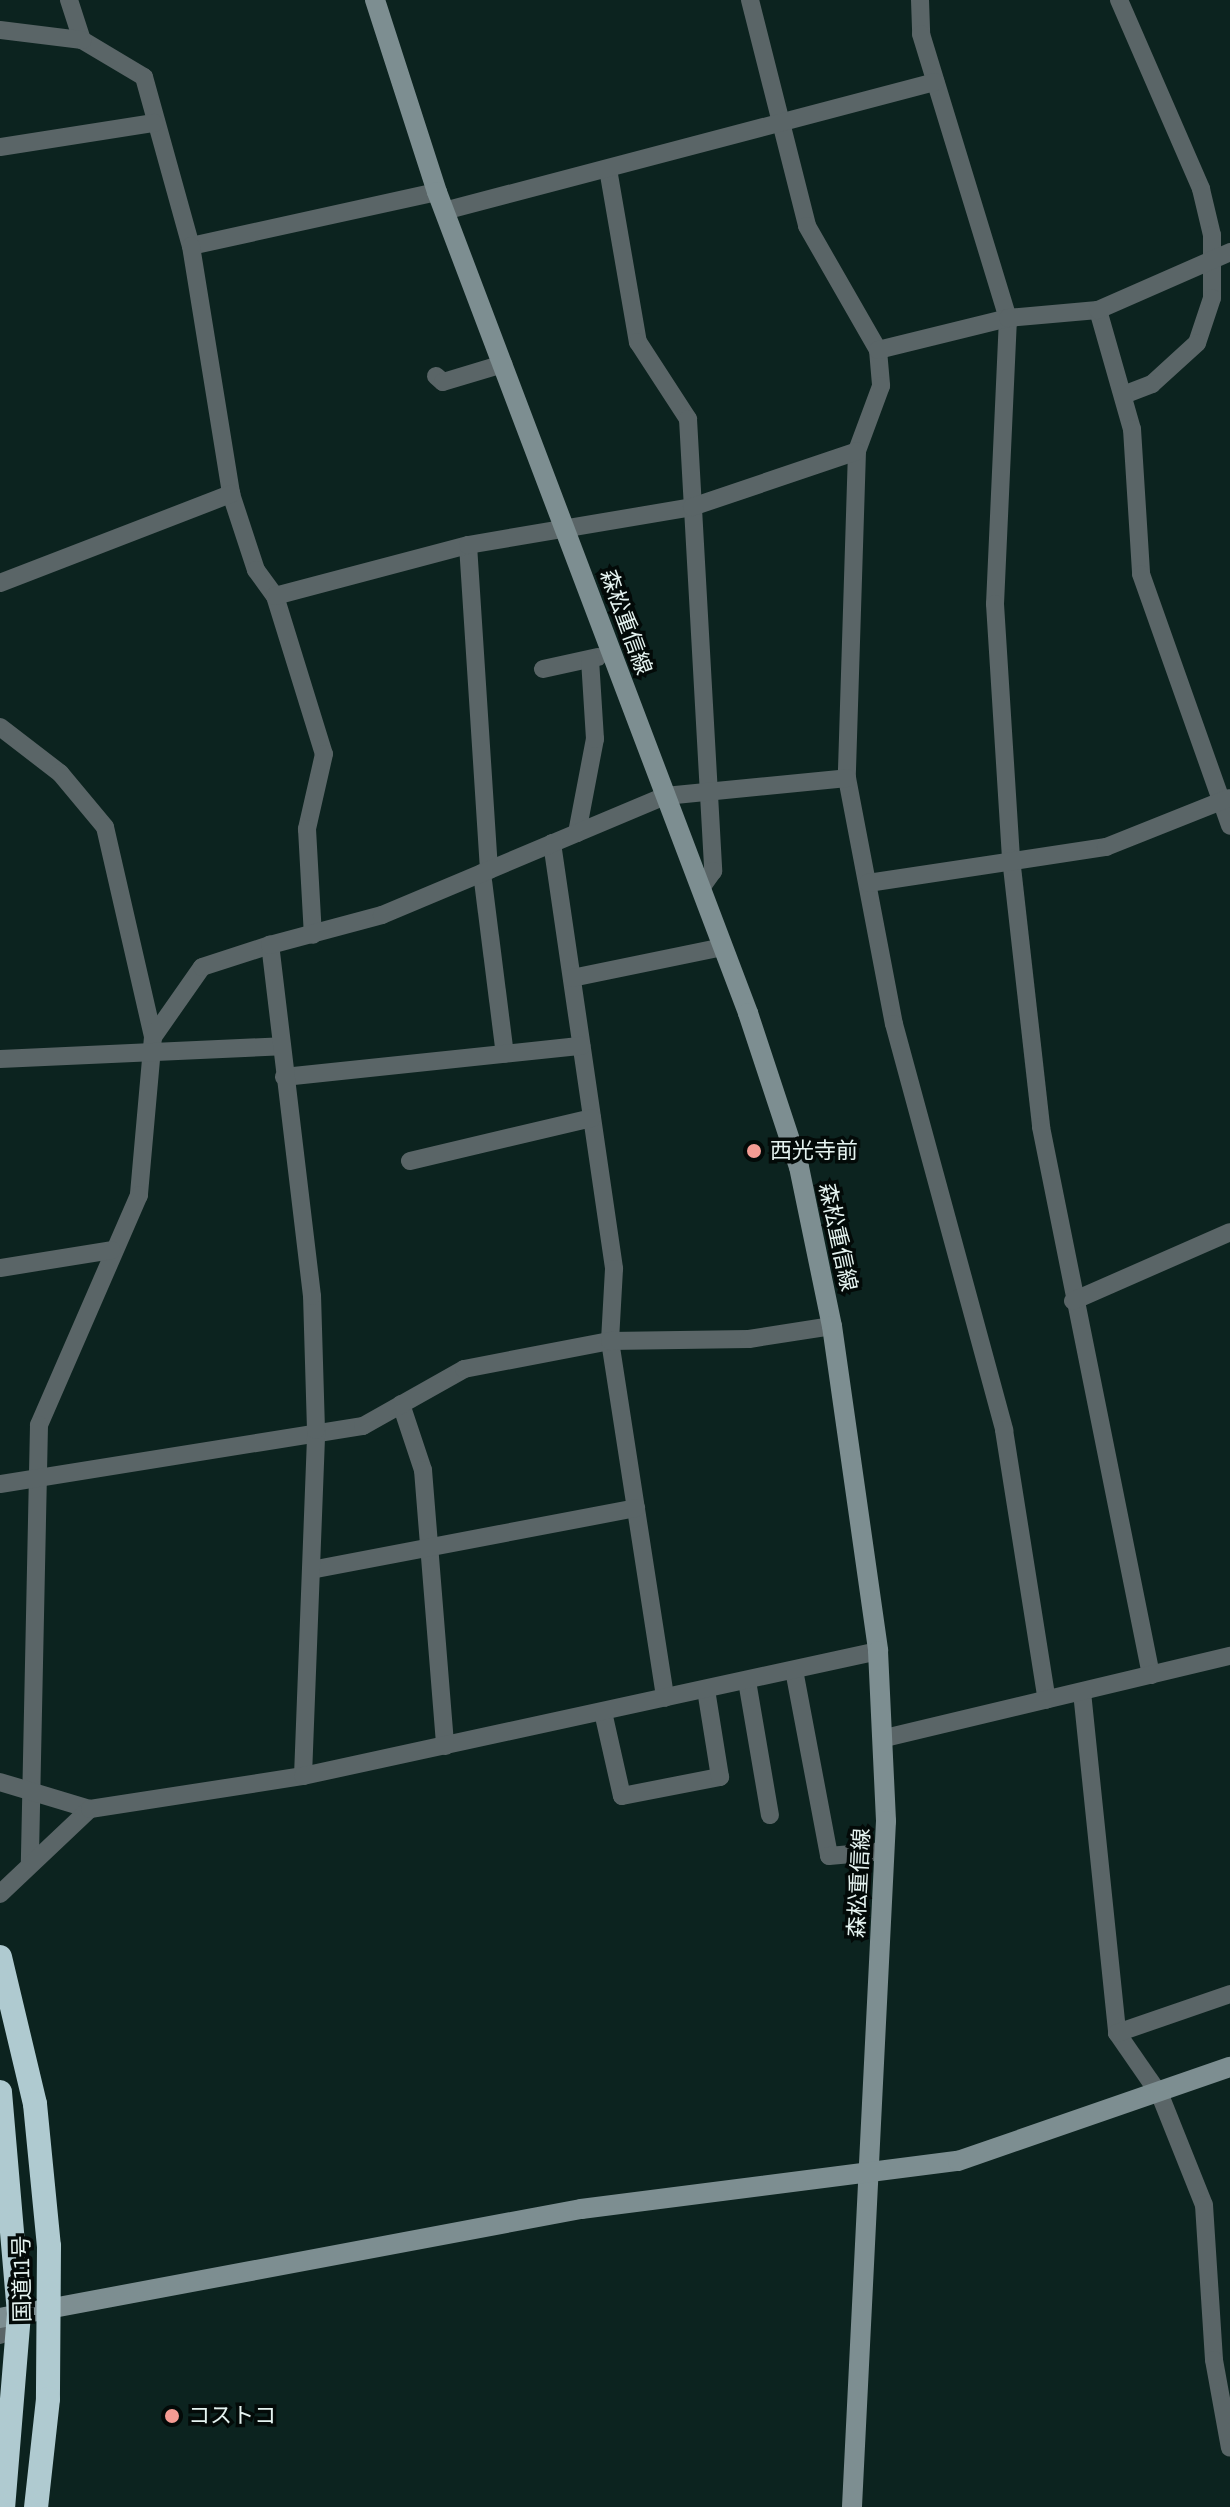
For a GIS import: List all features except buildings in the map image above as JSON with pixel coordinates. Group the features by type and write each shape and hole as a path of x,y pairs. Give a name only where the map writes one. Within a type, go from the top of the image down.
{"highway":[{"name":"国道11号","path":"0,1957 35,2104 50,2308 36,2507"},
{"name":"国道11号","path":"0,2092 10,2316 3,2507"}],"main road":[{"name":"森松重信線","path":"375,0 440,201 723,947 799,1167 832,1326 878,1651 885,1738 885,1851 852,2507"},
{"path":"10,2316 581,2209 870,2177 958,2161 1160,2095 1230,2067"}],"street":[{"path":"69,0 82,40"},
{"path":"750,0 807,226 878,350 881,386 857,451 847,778 894,1024 1004,1430 1047,1700"},
{"path":"920,0 935,82 1008,318 995,604 1011,858 1041,1127 1073,1301 1151,1675"},
{"path":"1119,0 1201,189 1211,261 1212,298 1197,343 1152,384 1124,395"},
{"path":"0,30 82,40 144,77 154,123 191,246 231,494 256,570 275,596 324,754 307,829 313,935"},
{"path":"191,246 608,169 781,126 935,82"},
{"path":"0,147 154,123"},
{"path":"608,169 638,342 688,419 713,871 701,888"},
{"path":"878,350 1008,318 1098,310 1230,252"},
{"path":"1098,310 1124,395 1141,574 1224,800 1230,826"},
{"path":"436,376 443,382 503,364"},
{"path":"275,596 468,545 692,507 857,451"},
{"path":"0,583 231,494"},
{"path":"468,545 486,871 505,1054"},
{"path":"543,669 613,654"},
{"path":"577,833 595,739 590,659"},
{"path":"0,727 60,773 105,827 152,1046 139,1195 112,1250 39,1425 30,1862"},
{"path":"152,1046 202,967 313,935 486,871 665,796 847,778"},
{"path":"868,883 1011,858 1106,847 1224,800"},
{"path":"552,843 614,1269 610,1341 665,1698"},
{"path":"270,945 312,1296 316,1430 303,1776"},
{"path":"572,978 723,947"},
{"path":"0,1059 152,1046 282,1046"},
{"path":"284,1077 581,1046"},
{"path":"410,1161 592,1118"},
{"path":"1073,1301 1230,1232"},
{"path":"0,1268 112,1250"},
{"path":"0,1484 316,1430 363,1426 464,1369 610,1341 749,1339 832,1326"},
{"path":"401,1404 423,1470 445,1746"},
{"path":"311,1570 429,1542 636,1508"},
{"path":"0,1782 30,1788 90,1809 303,1776 878,1651"},
{"path":"885,1738 1230,1656"},
{"path":"794,1670 829,1856 885,1851"},
{"path":"747,1681 770,1815"},
{"path":"603,1712 622,1796 720,1777 706,1690"},
{"path":"1082,1692 1117,2033 1160,2095 1204,2205 1214,2360 1230,2448"},
{"path":"0,1894 30,1862 90,1809"},
{"path":"1117,2033 1230,1994"},
{"path":"0,2335 10,2316"}],"place":[{"name":"西光寺前","path":"754,1151"},
{"name":"コストコ","path":"172,2416"}]}
